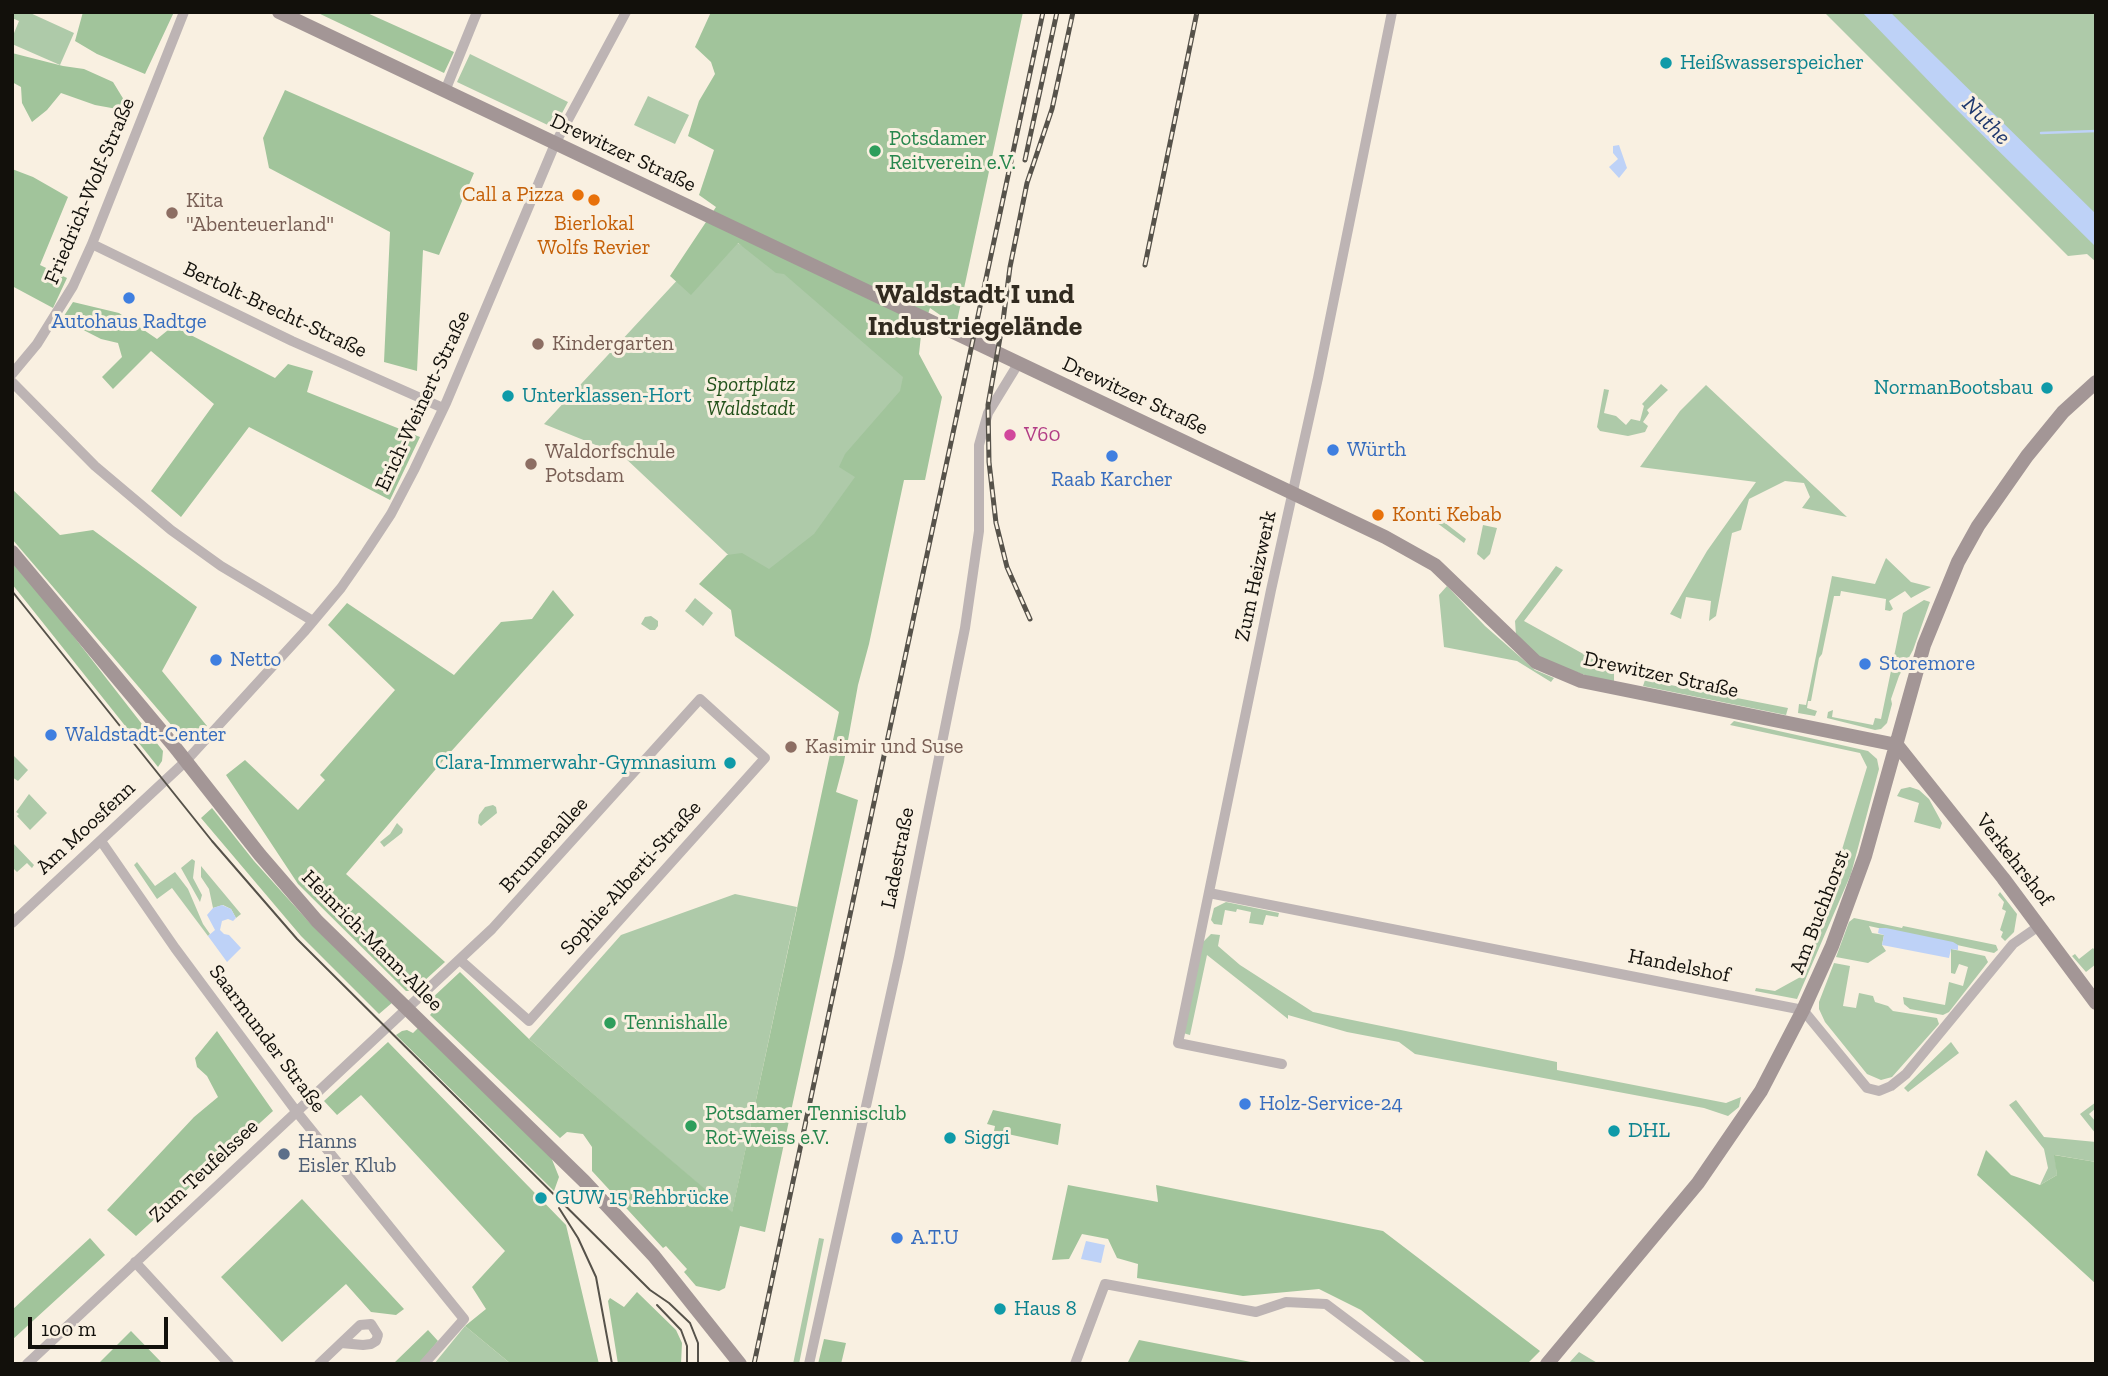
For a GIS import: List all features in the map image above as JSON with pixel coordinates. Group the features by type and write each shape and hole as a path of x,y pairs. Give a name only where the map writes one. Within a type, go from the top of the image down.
{"street":[{"name":"Friedrich-Wolf-Straße","path":"12,374 37,344 62,303 92,244 184,12"},
{"name":"Drewitzer Straße","path":"279,12 1385,537 1435,565 1536,662 1581,681 1897,745"},
{"path":"445,92 477,12"},
{"name":"Erich-Weinert-Straße","path":"186,761 341,588 391,514 443,408 555,144 626,12"},
{"name":"Zum Heizwerk","path":"1282,1065 1178,1043 1392,12"},
{"name":"Bertolt-Brecht-Straße","path":"92,244 303,346 443,408"},
{"name":"Ladestraße","path":"808,1364 899,957 965,628 979,531 979,446 988,414 1018,364"},
{"path":"12,382 120,489 171,530 221,566 313,621"},
{"name":"Am Buchhorst","path":"1547,1364 1634,1262 1725,1146 1761,1091 1832,946 1865,856 1924,645 1958,562 1995,499 2046,431 2096,382"},
{"name":"Heinrich-Mann-Allee","path":"12,552 317,921 584,1181 647,1248 740,1364"},
{"name":"Brunnenallee","path":"409,1009 536,884 700,699"},
{"name":"Sophie-Alberti-Straße","path":"460,960 529,1021 765,758 700,699"},
{"name":"Verkehrshof","path":"1897,745 1983,852 2096,1003"},
{"name":"Am Moosfenn","path":"12,923 186,761"},
{"name":"Saarmunder Straße","path":"101,841 175,948 296,1111 464,1319 424,1364"},
{"name":"Handelshof","path":"1209,894 1802,1010"},
{"path":"1802,1010 1867,1088 1879,1091 1891,1086 1906,1074 2013,944 2039,926"},
{"name":"Zum Teufelssee","path":"27,1364 296,1111 409,1009"},
{"path":"135,1262 229,1364"},
{"path":"1075,1364 1105,1284 1255,1312 1286,1302 1326,1304 1406,1364"},
{"path":"319,1364 341,1343"}],"green space":[{"path":"12,12 28,12 74,33 60,65 12,44 19,21 12,18"},
{"path":"83,12 174,12 145,74 97,54 75,41"},
{"path":"316,12 365,12 454,52 444,73"},
{"path":"711,12 1023,12 956,326 930,308 921,335 919,354 942,397 925,480 904,480 858,685 836,792 858,800 765,1232 740,1226 725,1288 719,1291 696,1286 684,1272 687,1269 666,1246 663,1248 592,1171 592,1147 583,1134 567,1132 560,1138 430,1015 436,1008 430,1000 460,972 529,1039 732,1212 839,712 735,636 731,610 699,584 727,555 742,553 769,569 814,534 855,477 839,467 845,454 900,391 903,377 784,274 776,273 738,243 691,295 670,276 716,207 699,195 714,150 688,136 699,101 715,74 711,62 695,47"},
{"path":"1824,12 2096,12 2096,262 2087,254 2068,256"},
{"path":"12,53 84,69 113,82 124,100 117,109 95,105 61,93 47,110 32,122 22,103 21,87 12,82"},
{"path":"470,54 568,102 554,128 457,82"},
{"path":"285,90 474,173 439,255 423,250 417,371 384,362 390,232 269,168 263,138"},
{"path":"648,96 689,115 675,144 634,125"},
{"path":"12,169 33,177 68,197 40,265 67,278 53,308 12,286"},
{"name":"Sportplatz Waldstadt","path":"720,234 866,310 908,384 790,613 623,456 544,424"},
{"path":"73,302 119,313 157,339 173,326 275,378 288,364 313,371 307,392 420,437 390,500 249,427 181,517 151,491 214,404 151,351 113,389 102,377 122,357 118,343 101,339 62,319"},
{"path":"1661,384 1668,390 1647,410 1649,413 1643,422 1648,426 1645,432 1628,436 1600,431 1597,427 1604,389 1609,390 1604,413 1616,416 1626,425 1631,419 1640,421 1644,406 1642,404"},
{"path":"1706,385 1847,517 1802,508 1810,497 1804,483 1785,481 1749,499 1741,530 1732,533 1716,616 1709,621 1711,601 1686,597 1681,619 1670,614 1707,551 1756,482 1640,467 1680,411"},
{"path":"12,489 60,535 93,530 197,607 162,671 207,726 179,734 12,539"},
{"path":"1404,507 1436,516 1466,539 1464,543 1433,520 1403,511"},
{"path":"1483,525 1497,528 1490,554 1484,560 1477,554"},
{"path":"1886,558 1911,582 1931,587 1911,598 1905,591 1889,601 1893,609 1890,611 1885,610 1886,599 1841,591 1840,596 1834,596 1811,701 1808,701 1807,708 1817,711 1815,716 1798,713 1799,704 1806,705 1832,576 1875,584"},
{"path":"12,561 163,751 158,767 12,584"},
{"path":"1556,566 1563,570 1524,621 1605,666 1614,664 1614,685 1538,659 1516,635 1515,621"},
{"path":"1447,586 1485,626 1535,670 1554,678 1551,682 1517,661 1444,647 1439,595"},
{"path":"553,590 574,615 447,756 346,874 445,962 413,991 406,991 298,884 226,775 245,760 298,810 325,780 320,775 395,690 328,625 347,603 454,675 501,622 532,619"},
{"path":"695,598 713,613 703,626 685,611"},
{"path":"1924,600 1930,602 1913,650 1899,676 1887,723 1881,729 1875,730 1827,718 1828,712 1833,710 1832,717 1873,725 1875,718 1881,719 1903,613"},
{"path":"651,616 658,621 655,630 641,624 645,617"},
{"path":"1645,680 1788,708 1786,715 1643,686"},
{"path":"1734,721 1868,751 1877,759 1879,769 1851,874 1797,999 1755,991 1756,988 1775,991 1804,975 1867,767 1860,753 1730,725"},
{"path":"12,754 28,770 18,781 12,777"},
{"path":"1910,787 1919,790 1929,799 1942,823 1940,829 1914,822 1919,803 1897,796 1901,789"},
{"path":"29,794 47,813 30,830 16,812"},
{"path":"493,805 497,813 481,826 478,823 479,815 485,807"},
{"path":"212,808 254,861 309,922 393,1002 379,1014 301,936 201,818"},
{"path":"397,823 403,829 402,833 384,847 380,842 390,834"},
{"path":"12,842 34,865 32,868 27,863 17,872 12,867"},
{"path":"192,859 195,861 193,878 202,895 200,902 181,868"},
{"path":"137,862 155,886 175,872 188,889 210,934 208,936 172,888 157,899 134,865"},
{"path":"201,866 241,914 236,918 231,909 223,905 213,908 209,889 201,877"},
{"path":"2000,892 2017,914 2014,932 2005,941 2000,930 2006,911 2002,909 2004,902 1998,895"},
{"name":"Potsdamer Tennisclub Rot-Weiss e.V.","path":"735,894 797,907 732,1213 529,1039 621,935"},
{"path":"1226,902 1279,913 1278,917 1266,915 1263,925 1249,923 1251,912 1225,910 1222,925 1214,924 1211,920 1214,908"},
{"path":"1854,918 1996,945 1998,950 1994,953 1869,926 1872,933 1884,935 1882,945 1886,951 1868,963 1836,957 1849,922"},
{"path":"1211,934 1220,935 1218,946 1240,965 1313,1012 1557,1062 1557,1070 1726,1103 1741,1097 1739,1107 1728,1116 1704,1108 1415,1054 1399,1042 1347,1032 1288,1015 1288,1019 1207,955 1190,1035 1183,1033 1201,944"},
{"path":"2093,948 2096,952 2096,964 2086,972 2072,956 2075,954 2079,959"},
{"path":"1951,949 1985,956 1988,962 1949,1012 1943,1015 1910,1009 1904,1004 1903,997 1945,1005 1949,982 1963,986 1968,967 1959,964 1955,974 1951,973"},
{"path":"1834,963 1850,966 1843,1006 1856,1008 1859,993 1873,996 1875,1002 1888,1006 1893,1011 1937,1018 1939,1024 1892,1077 1881,1080 1867,1074 1825,1022 1819,1002"},
{"path":"418,1028 551,1157 559,1177 554,1191 396,1035 407,1030 413,1033"},
{"path":"217,1031 273,1111 136,1236 107,1210 194,1117 218,1097 207,1076 197,1067 195,1058"},
{"path":"388,1042 566,1225 599,1364 511,1364 465,1326 486,1309 472,1287 505,1251 361,1095 337,1115 324,1101"},
{"path":"1951,1042 1959,1053 1908,1092 1904,1088"},
{"path":"2016,1100 2044,1137 2096,1142 2096,1162 2055,1155 2057,1175 2040,1185 2048,1168 2044,1149 2009,1105"},
{"path":"2096,1102 2096,1108 2089,1114 2096,1122 2096,1134 2080,1114"},
{"path":"993,1110 1061,1124 1058,1145 994,1131 995,1126 987,1124"},
{"path":"1986,1150 2011,1175 2040,1185 2057,1175 2054,1155 2096,1162 2096,1284 1977,1175"},
{"path":"1068,1185 1158,1202 1156,1185 1383,1231 1540,1351 1527,1364 1427,1364 1361,1310 1319,1289 1243,1296 1137,1278 1138,1264 1117,1258 1108,1239 1082,1234 1069,1259 1052,1260"},
{"path":"302,1199 404,1309 396,1315 371,1312 346,1284 282,1342 221,1277"},
{"path":"90,1238 105,1255 12,1340 12,1310"},
{"path":"819,1238 824,1239 799,1364 793,1364"},
{"path":"637,1292 676,1330 682,1343 681,1364 618,1364 608,1301 610,1298 624,1307"},
{"path":"465,1326 511,1364 434,1364"},
{"path":"428,1330 438,1341 419,1364 393,1364"},
{"path":"131,1331 163,1364 98,1364"},
{"path":"824,1339 846,1343 841,1364 818,1364"},
{"path":"1139,1340 1261,1364 1127,1364"},
{"path":"1579,1352 1599,1364 1568,1364"}],"water":[{"name":"Nuthe","path":"1862,12 1890,12 2096,214 2096,247 1947,100"},
{"path":"1619,145 1627,168 1619,178 1609,167 1618,159 1613,153 1613,146"},
{"path":"222,905 231,909 236,918 233,921 222,921 220,930 241,948 227,962 208,936 215,930 207,915 213,908"},
{"path":"1879,928 1953,942 1958,945 1958,950 1951,949 1949,958 1882,945 1884,935 1878,933"},
{"path":"1086,1241 1105,1245 1101,1263 1081,1259"}],"waterway":[{"path":"2041,133 2096,131"}],"tram line":[{"path":"12,591 212,841 297,939 650,1290 690,1323 698,1343 698,1364"},
{"path":"559,1208 578,1238 596,1277 612,1364"},
{"path":"657,1305 681,1330 687,1346 687,1364"}],"railway":[{"path":"754,1364 1043,12"},
{"path":"1025,160 1057,12"},
{"path":"1030,619 1007,567 996,523 989,462 988,405 1010,267 1027,183 1052,109 1073,12"},
{"path":"1145,265 1197,12"}],"place":[{"name":"Heißwasserspeicher","path":"1666,63"},
{"name":"Potsdamer Reitverein e.V.","path":"875,151"},
{"name":"Call a Pizza","path":"578,195"},
{"name":"Bierlokal Wolfs Revier","path":"594,200"},
{"name":"Kita \"Abenteuerland\"","path":"172,213"},
{"name":"Autohaus Radtge","path":"129,298"},
{"name":"Kindergarten","path":"538,344"},
{"name":"NormanBootsbau","path":"2047,388"},
{"name":"Unterklassen-Hort","path":"508,396"},
{"name":"V60","path":"1010,435"},
{"name":"Würth","path":"1333,450"},
{"name":"Raab Karcher","path":"1112,456"},
{"name":"Waldorfschule Potsdam","path":"531,464"},
{"name":"Konti Kebab","path":"1378,515"},
{"name":"Netto","path":"216,660"},
{"name":"Storemore","path":"1865,664"},
{"name":"Waldstadt-Center","path":"51,735"},
{"name":"Kasimir und Suse","path":"791,747"},
{"name":"Clara-Immerwahr-Gymnasium","path":"730,763"},
{"name":"Tennishalle","path":"610,1023"},
{"name":"Holz-Service-24","path":"1245,1104"},
{"name":"Potsdamer Tennisclub Rot-Weiss e.V.","path":"691,1126"},
{"name":"DHL","path":"1614,1131"},
{"name":"Siggi","path":"950,1138"},
{"name":"Hanns Eisler Klub","path":"284,1154"},
{"name":"GUW 15 Rehbrücke","path":"541,1198"},
{"name":"A.T.U","path":"897,1238"},
{"name":"Haus 8","path":"1000,1309"}],"district":[{"name":"Waldstadt I und Industriegelände","path":"975,311"}]}
